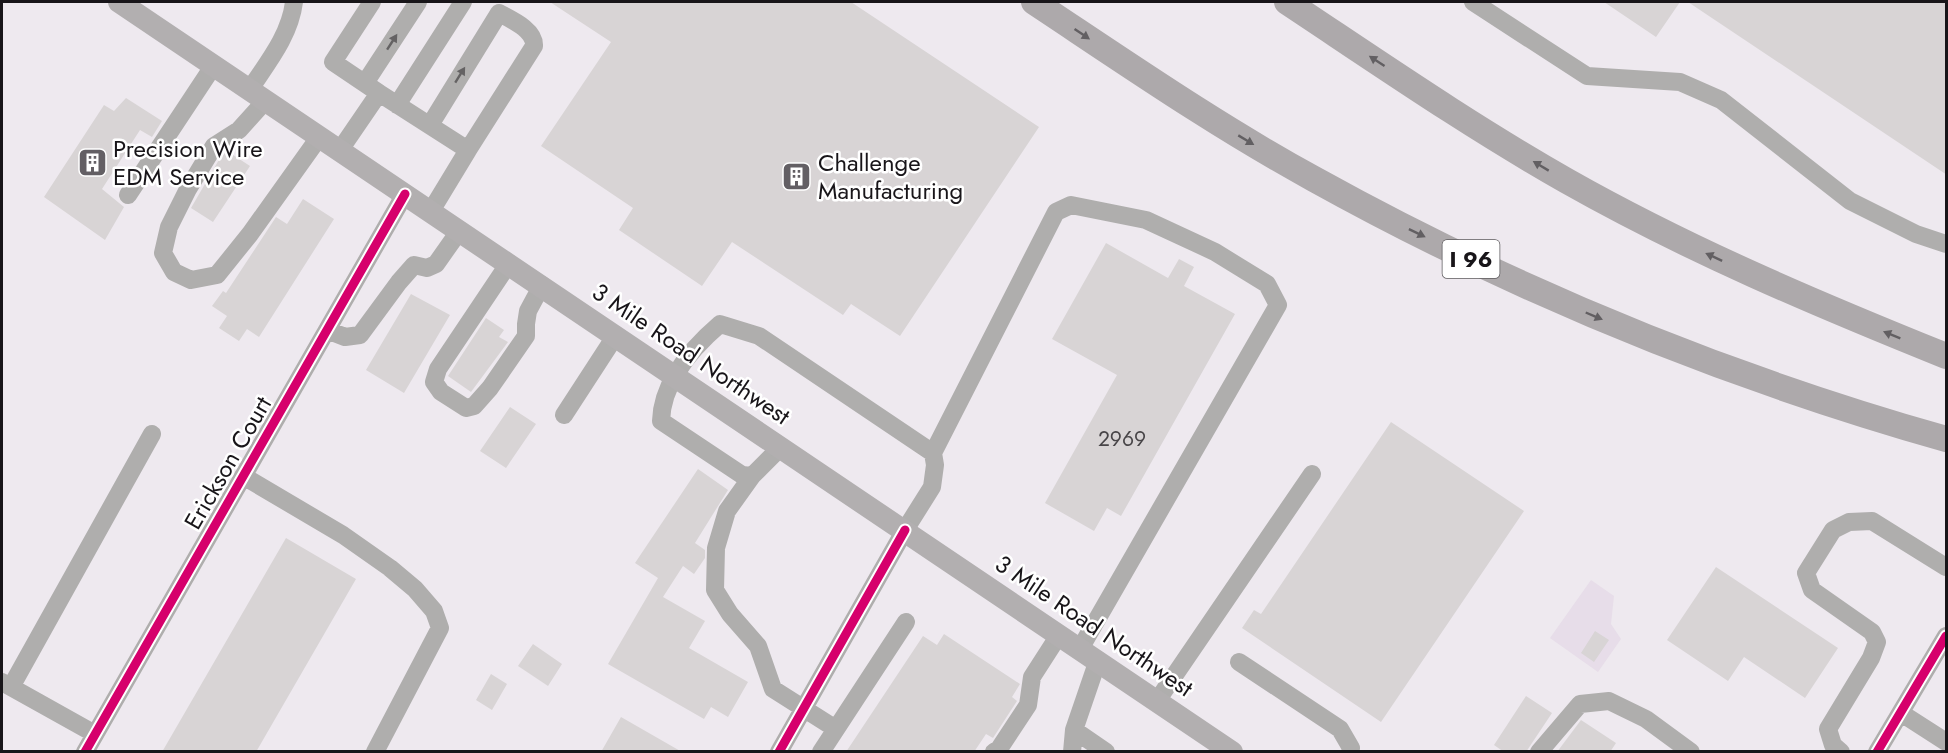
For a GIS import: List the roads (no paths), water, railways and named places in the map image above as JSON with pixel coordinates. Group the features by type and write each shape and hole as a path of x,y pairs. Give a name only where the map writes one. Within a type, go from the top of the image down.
{"highway":[{"name":"I 96","path":"1034,2 1204,115 1304,174 1378,214 1495,271 1586,313 1693,356 1868,415 1947,438"},
{"path":"1287,2 1466,120 1567,181 1700,251 1812,302 1947,357"}],"main road":[{"name":"3 Mile Road Northwest","path":"131,5 258,95 1232,752"}],"street":[{"path":"294,2 292,19 276,50 258,95 239,130 214,146 188,189 169,227 163,252 174,272 191,280 217,275 250,234 320,136"},
{"path":"372,2 333,62 468,150"},
{"path":"340,150 418,2"},
{"path":"397,105 463,2"},
{"path":"1473,2 1587,76 1680,82 1721,100 1850,201 1916,234 1947,244"},
{"path":"429,125 500,13 531,33 534,46 431,211"},
{"path":"128,195 214,65"},
{"name":"Erickson Court","path":"85,752 405,194"},
{"path":"779,752 905,530 932,487 935,465 933,453 1056,212 1071,205 1146,220 1215,252 1267,284 1278,305 1089,655 1074,730 1072,752"},
{"path":"327,330 345,337 360,336 414,265 427,268 436,264 460,230"},
{"path":"509,264 438,369 434,382 441,392 466,408 474,406 490,388 526,336 525,324 528,311 542,285"},
{"path":"752,476 742,475 660,421 661,405 675,375 699,342 720,324 759,336 933,453"},
{"path":"564,415 616,335"},
{"path":"94,734 6,684 152,434"},
{"path":"781,447 752,476 727,511 716,548 716,590 730,614 758,646 772,689 836,729"},
{"path":"1157,700 1312,474"},
{"path":"243,476 343,535 390,568 415,589 434,612 440,628 375,752"},
{"path":"1841,752 1833,745 1828,729 1871,658 1877,642 1872,632 1812,590 1806,573 1833,530 1849,522 1872,521 1947,567"},
{"path":"821,752 906,622"},
{"path":"994,752 999,749 1028,705 1032,677 1059,635"},
{"path":"1877,752 1947,636"},
{"path":"1239,662 1340,729 1351,748 1350,752"},
{"path":"1539,752 1580,704 1609,701 1646,719 1691,752"},
{"path":"1901,713 1947,742"},
{"path":"1074,730 1106,752"}],"place":[{"name":"Precision Wire EDM Service","path":"92,163"},
{"name":"Challenge Manufacturing","path":"797,177"}]}
